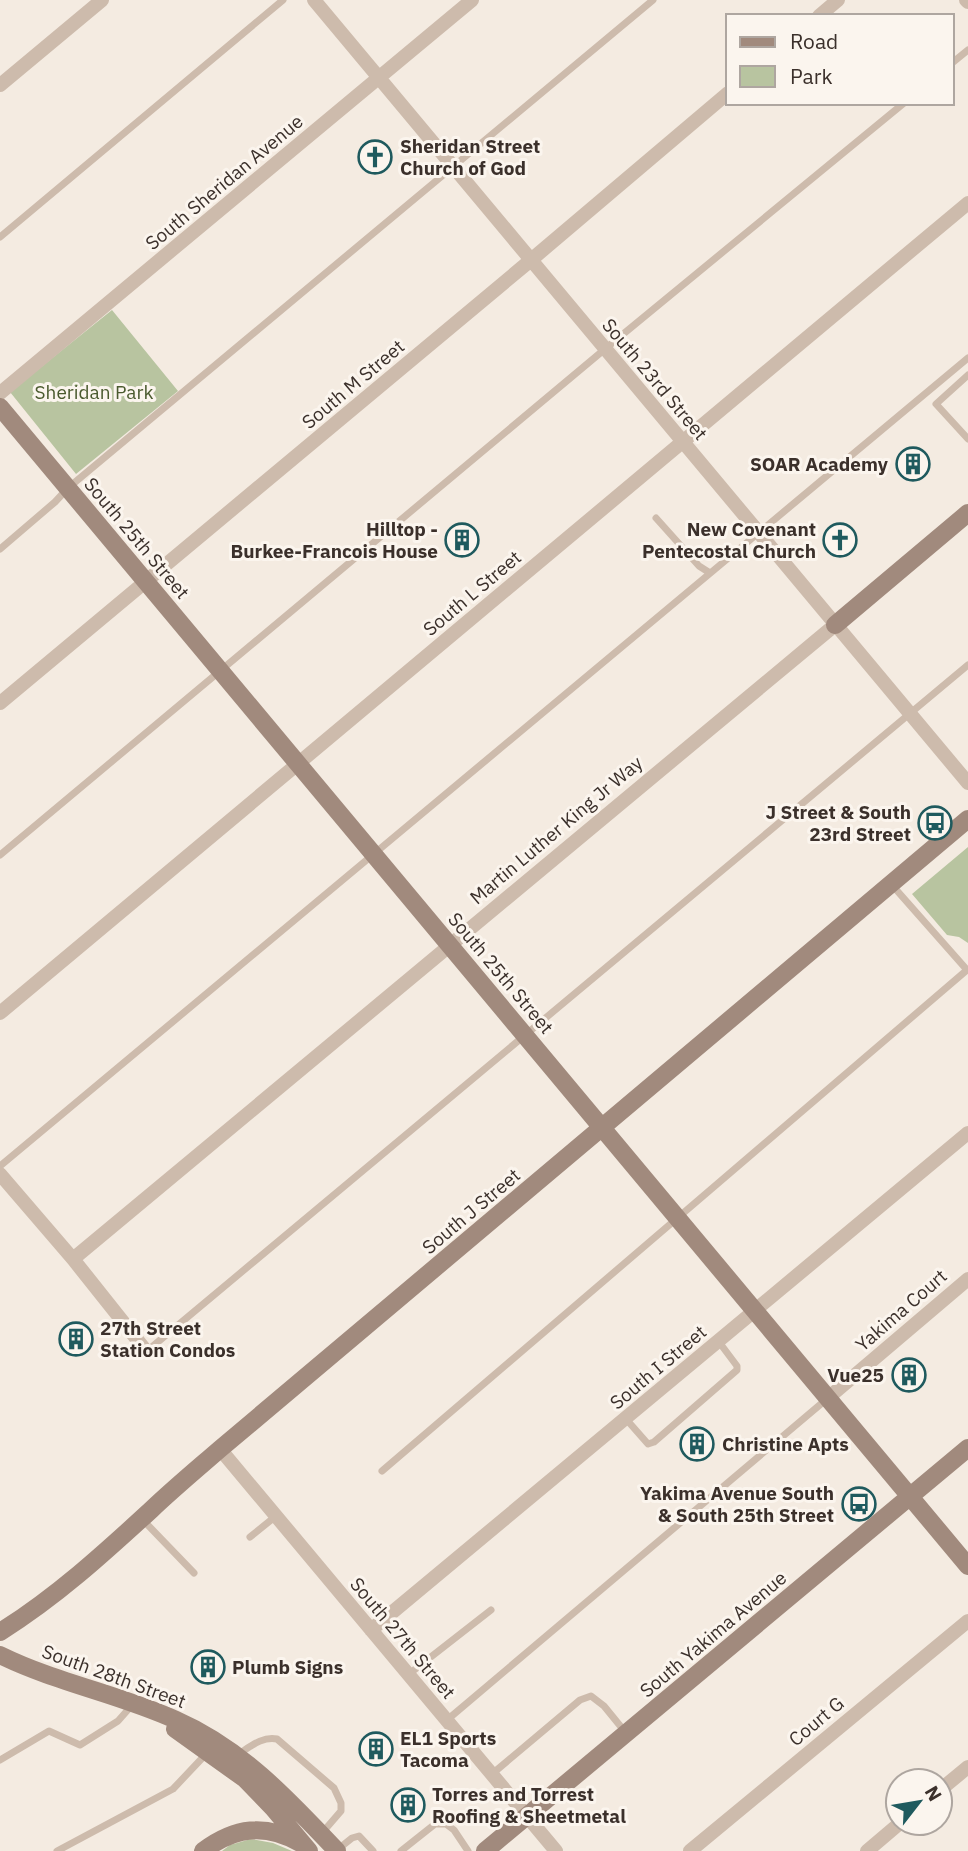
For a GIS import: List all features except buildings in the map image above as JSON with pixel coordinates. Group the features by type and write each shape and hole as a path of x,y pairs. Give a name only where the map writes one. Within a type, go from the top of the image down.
{"street":[{"path":"0,85 102,0"},
{"name":"South 23rd Street","path":"314,0 968,783"},
{"name":"South Sheridan Avenue","path":"0,393 472,0"},
{"path":"821,14 838,0"},
{"name":"South M Street","path":"0,703 726,95"},
{"name":"South L Street","path":"0,1013 968,203"},
{"name":"South 25th Street","path":"0,407 968,1566"},
{"name":"Martin Luther King Jr Way","path":"73,1259 968,513"},
{"name":"South J Street","path":"0,1632 74,1580 220,1449 968,819"},
{"name":"South I Street","path":"372,1630 968,1133"},
{"path":"0,1174 73,1259 147,1352"},
{"name":"Yakima Court","path":"828,1398 968,1279"},
{"name":"South Yakima Avenue","path":"485,1851 968,1448"},
{"name":"South 27th Street","path":"220,1449 556,1851"},
{"name":"Court G","path":"690,1851 968,1621"},
{"name":"South 28th Street","path":"0,1655 46,1675 142,1706 200,1732 237,1755 281,1792 337,1851"},
{"path":"142,1706 231,1769 258,1792 306,1848"},
{"path":"954,1778 968,1767"},
{"path":"202,1851 234,1834 253,1830 278,1833 306,1848"},
{"path":"867,1851 884,1837"}],"lane":[{"path":"0,237 283,0"},
{"path":"0,549 68,488 653,0"},
{"path":"954,61 968,50"},
{"path":"0,855 902,105"},
{"path":"0,1166 968,358"},
{"path":"968,375 936,404 968,439"},
{"path":"656,518 699,566 710,573"},
{"path":"147,1352 968,665"},
{"path":"382,1471 967,970 892,884"},
{"path":"626,1419 648,1444 654,1442 737,1370 737,1366 719,1342"},
{"path":"447,1720 828,1398"},
{"path":"250,1536 276,1516"},
{"path":"141,1519 194,1573"},
{"path":"409,1675 491,1609"},
{"path":"492,1774 580,1700 591,1696 604,1706 627,1733"},
{"path":"0,1760 49,1731 80,1745 142,1706"},
{"path":"237,1755 261,1741 277,1739 334,1788 341,1803 341,1811 321,1834"},
{"path":"57,1851 173,1789 208,1753"},
{"path":"401,1851 435,1824 446,1824 454,1830 468,1851"},
{"path":"337,1851 352,1838 359,1836 373,1851"}],"green space":[{"name":"Sheridan Park","path":"112,310 178,391 76,474 10,392"},
{"path":"968,847 968,943 959,937 947,935 912,894"},
{"path":"251,1839 273,1843 292,1851 222,1851 230,1845"}],"place":[{"name":"Sheridan Street Church of God","path":"375,157"},
{"name":"SOAR Academy","path":"913,464"},
{"name":"Hilltop - Burkee-Francois House","path":"462,540"},
{"name":"New Covenant Pentecostal Church","path":"840,540"},
{"name":"J Street & South 23rd Street","path":"935,823"},
{"name":"27th Street Station Condos","path":"76,1339"},
{"name":"Vue25","path":"909,1375"},
{"name":"Christine Apts","path":"697,1444"},
{"name":"Yakima Avenue South & South 25th Street","path":"859,1504"},
{"name":"Plumb Signs","path":"208,1667"},
{"name":"EL1 Sports Tacoma","path":"376,1749"},
{"name":"Torres and Torrest Roofing & Sheetmetal","path":"408,1805"}]}
